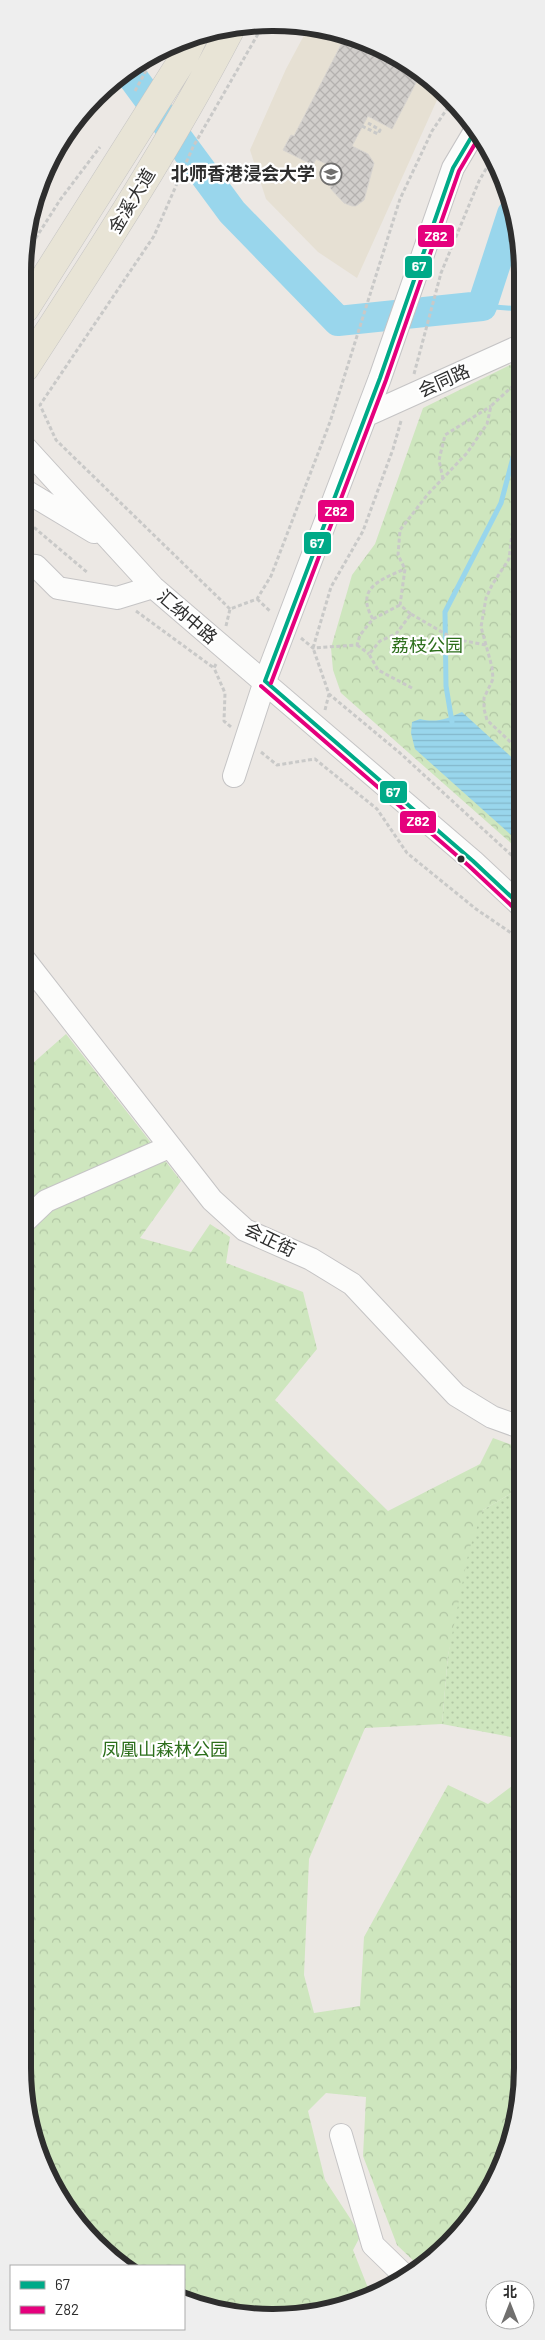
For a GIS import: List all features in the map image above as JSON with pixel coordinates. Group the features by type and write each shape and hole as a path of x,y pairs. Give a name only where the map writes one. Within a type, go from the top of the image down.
{"main road":[{"name":"金溪大道","path":"31,357 125,214 227,36"},
{"name":"金溪大道","path":"31,300 188,48"},
{"path":"49,271 35,318 40,324 48,324 56,319"}],"street":[{"path":"234,776 265,682 367,415 453,168 472,137"},
{"name":"会同路","path":"367,415 514,349"},
{"name":"汇纳中路","path":"31,454 153,587 190,621 265,682 473,861 514,899"},
{"name":"汇纳中路","path":"31,494 116,546"},
{"path":"31,566 36,566 58,588 117,598 153,587"},
{"name":"会正街","path":"31,968 212,1200 245,1230 310,1259 352,1284 456,1395 492,1417 514,1425"},
{"path":"31,1215 46,1201 169,1146"},
{"path":"340,2135 373,2245 401,2272"}],"path":[{"path":"230,609 56,440 40,405 154,236 193,147 260,32"},
{"path":"316,462 400,199 432,132 448,107"},
{"path":"362,126 378,134 380,130 368,123"},
{"path":"33,243 60,200 101,145"},
{"path":"488,165 479,181 440,274 393,448 362,531 331,587 313,648 329,694 400,753 514,858"},
{"path":"443,479 439,460 445,435 491,406 514,385"},
{"path":"400,605 405,568 398,555 400,530 428,494 467,453 487,424 491,406"},
{"path":"514,529 509,559 486,598 482,627 493,678 484,698 484,709 487,720 514,745"},
{"path":"373,619 368,610 367,596 373,583 405,568"},
{"path":"358,645 360,635 373,619 400,605"},
{"path":"400,605 411,614 454,639 486,645"},
{"path":"369,654 380,641 396,634 411,614"},
{"path":"313,648 358,645 369,654 378,670 412,688"}],"shaded area":[{"name":"北师香港浸会大学","path":"305,33 320,36 350,44 379,56 407,72 439,98 357,278 318,252 266,199 250,150 286,69"}],"green space":[{"name":"荔枝公园","path":"514,363 514,846 341,693 333,670 331,648 352,575 375,544 423,408"},
{"name":"凤凰山森林公园","path":"66,1034 181,1181 140,1238 191,1252 210,1224 230,1237 226,1263 303,1292 317,1349 275,1400 388,1511 480,1464 493,1438 514,1446 514,1492 483,1510 448,1655 442,1724 365,1728 309,1859 304,1975 314,2013 360,2006 364,1937 448,1785 488,1804 514,1784 514,2068 512,2099 506,2130 489,2174 473,2202 454,2227 432,2249 415,2262 397,2245 363,2156 366,2097 326,2093 308,2111 325,2180 361,2235 353,2250 368,2289 335,2301 304,2307 272,2309 241,2307 210,2301 185,2292 185,2265 134,2265 113,2249 91,2227 72,2202 56,2174 39,2130 33,2099 31,2068 31,1065"},
{"path":"514,1492 514,1738 442,1724 448,1655 469,1550 483,1510"}],"water":[{"path":"462,712 514,760 514,838 415,749 411,733 412,722 420,719 431,721 451,717"}],"building":[{"path":"343,42 379,56 417,80 392,129 368,116 352,146 368,154 374,163 364,200 356,206 344,203 330,188 339,170 316,159 313,165 283,150 291,135 294,136"}],"waterway":[{"path":"132,76 232,212 338,321 482,306 509,224"},
{"path":"482,306 514,309"},
{"path":"452,722 446,686 445,612 501,503 514,454"}],"transit line":[{"name":"67","path":"265,681 380,378 453,168 472,136"},
{"name":"Z82","path":"271,683 386,380 459,171 476,143"},
{"name":"67","path":"265,681 473,861 514,899"},
{"name":"Z82","path":"261,686 469,866 514,908"}],"place":[{"name":"北师香港浸会大学","path":"331,174"}]}
